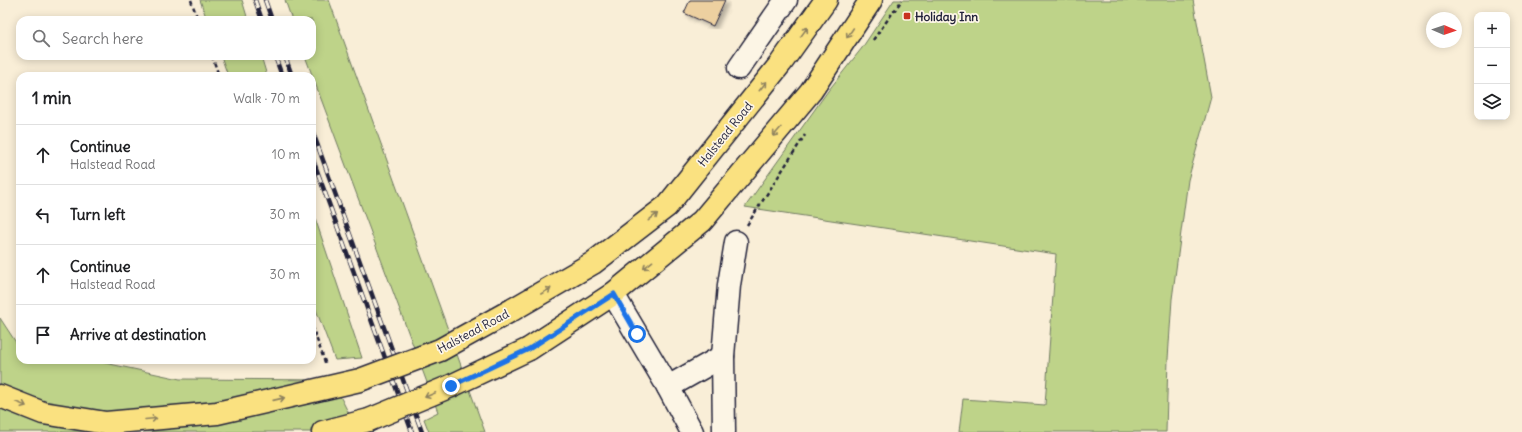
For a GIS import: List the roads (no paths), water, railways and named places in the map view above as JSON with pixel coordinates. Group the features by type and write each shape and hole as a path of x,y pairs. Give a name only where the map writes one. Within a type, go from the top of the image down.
{"main road":[{"name":"Halstead Road","path":"0,396 43,413 106,423 218,413 360,380 440,350 593,263 667,206 781,63 826,0"},
{"path":"323,432 369,420 451,386 529,349 614,294 702,221 811,91 871,0"}],"street":[{"path":"738,68 786,0"},
{"path":"724,432 724,356 729,285 736,242"},
{"path":"614,294 668,387 692,432"},
{"path":"668,387 724,356"}],"railway":[{"path":"255,0 261,16"},
{"path":"265,0 271,16"},
{"path":"276,60 281,72"},
{"path":"286,60 291,72"},
{"path":"316,141 422,432"},
{"path":"316,168 412,432"}],"place":[{"name":"Holiday Inn","path":"907,16"}]}
